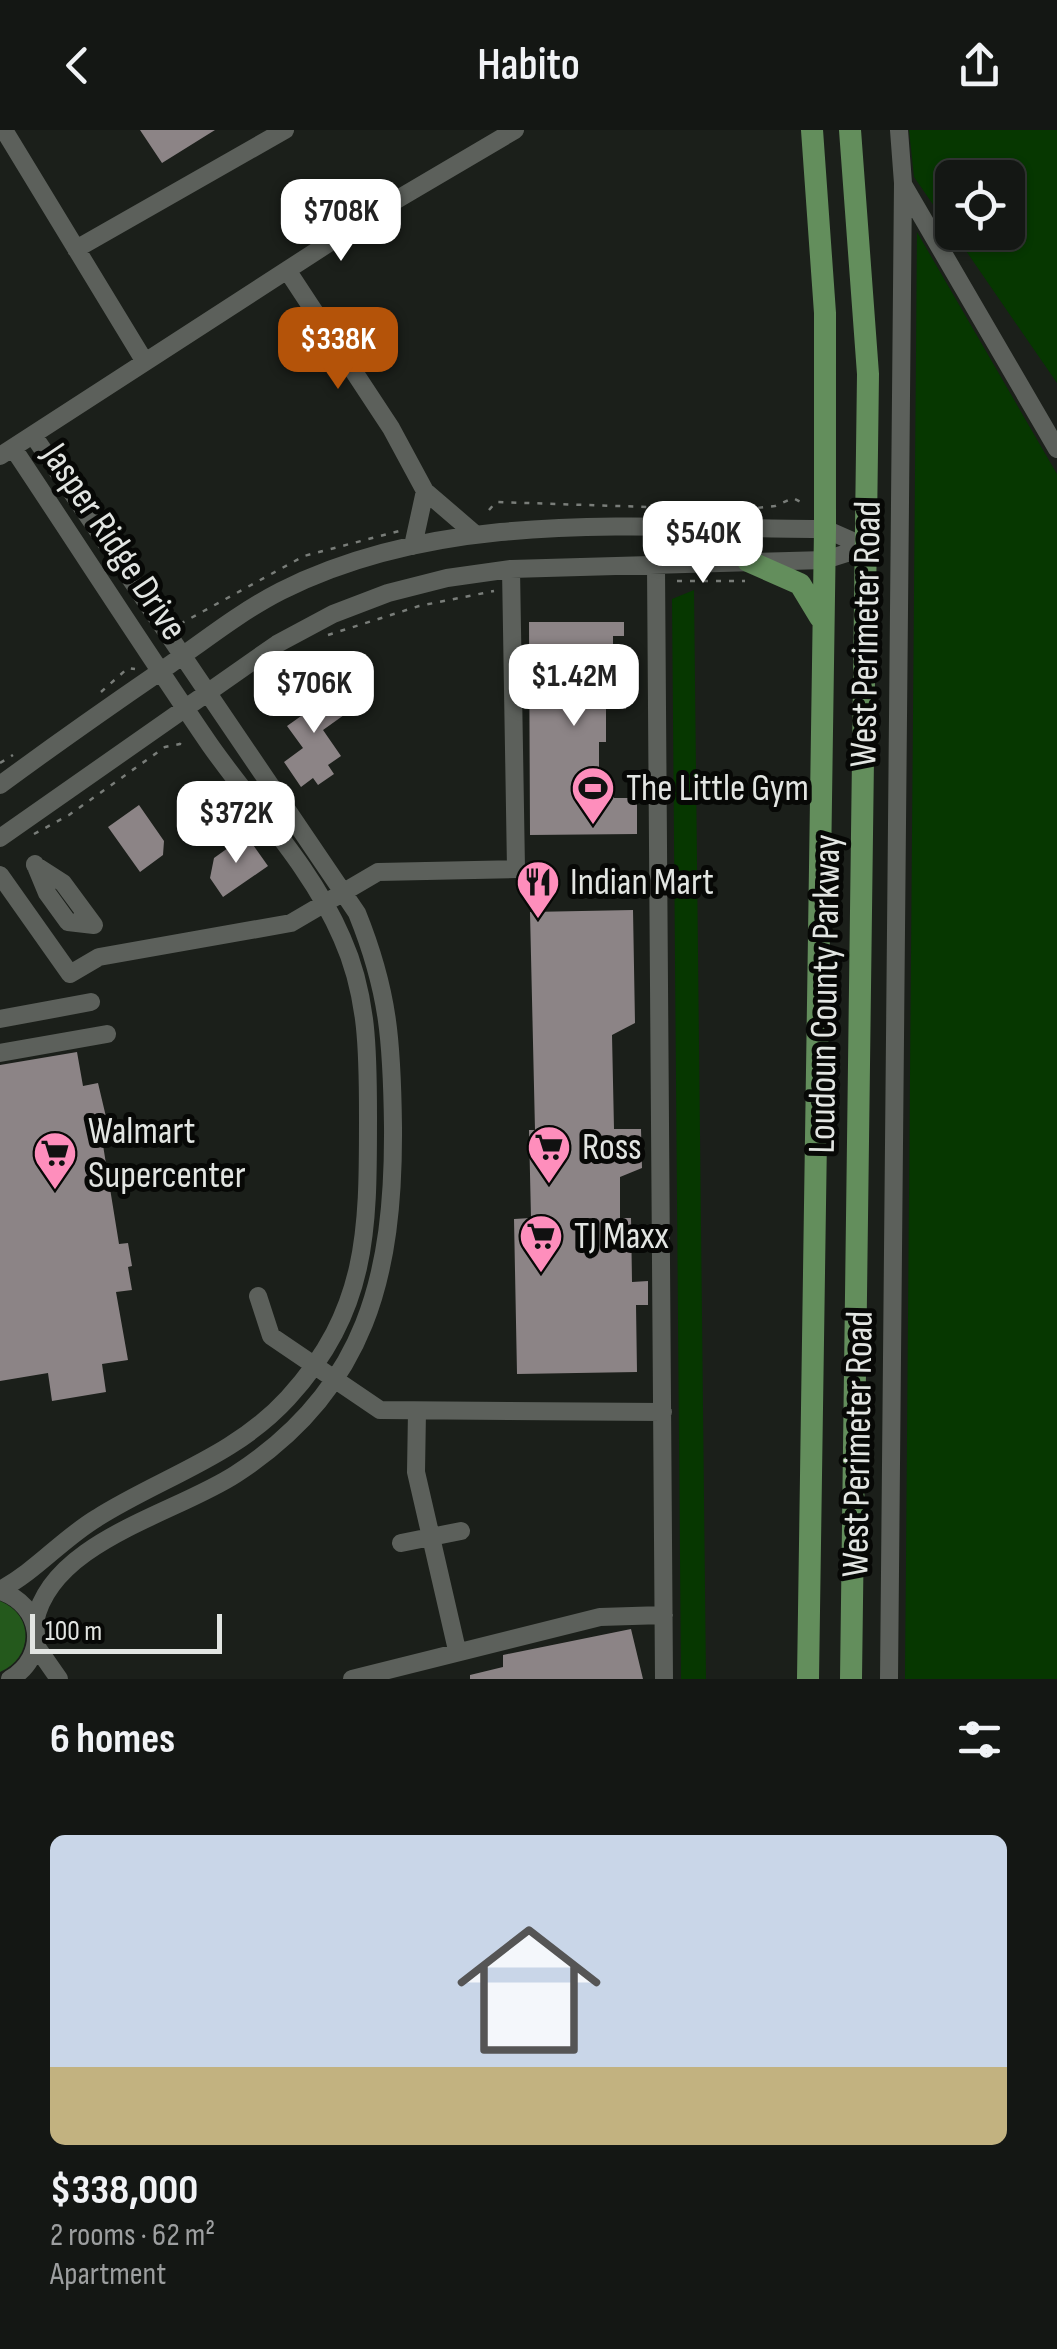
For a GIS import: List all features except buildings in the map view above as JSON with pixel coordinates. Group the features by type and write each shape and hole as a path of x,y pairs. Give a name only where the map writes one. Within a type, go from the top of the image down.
{"main road":[{"name":"Loudoun County Parkway","path":"808,1679 825,560 824,280 812,130"},
{"name":"Loudoun County Parkway","path":"850,130 866,330 850,1679"},
{"path":"752,571 800,584 824,628"}],"street":[{"path":"4,130 145,362"},
{"path":"76,249 284,130"},
{"path":"7,452 287,270 515,130"},
{"name":"West Perimeter Road","path":"889,1679 903,183 899,130"},
{"path":"903,183 1057,449"},
{"path":"287,270 391,428 425,491 475,534"},
{"name":"Jasper Ridge Drive","path":"33,435 180,658 343,889 375,957 387,1002 393,1187 381,1278 360,1338 334,1380 284,1436 250,1464 122,1531 52,1583 35,1622"},
{"name":"Jasper Ridge Drive","path":"0,1591 98,1516 216,1457 251,1434 314,1367 350,1300 368,1224 366,1018 354,968 326,903 7,452"},
{"path":"414,546 425,491"},
{"path":"0,785 280,592 348,562 475,534 554,529 825,529 866,548"},
{"path":"0,838 277,644 346,608 411,586 511,569 656,567 752,571 825,560 866,548"},
{"path":"656,567 664,1679"},
{"path":"0,875 70,974 99,957 281,927 326,903 343,889 388,870 516,868 511,569"},
{"path":"35,864 47,893 68,922 91,926"},
{"path":"0,1019 90,1002"},
{"path":"0,1053 107,1034"},
{"path":"258,1296 265,1328 314,1367 380,1410 662,1412"},
{"path":"417,1412 416,1472 457,1650"},
{"path":"401,1542 460,1531"},
{"path":"0,1591 21,1602 35,1622 32,1659 15,1678"},
{"path":"352,1679 600,1617 664,1615"},
{"path":"36,1646 59,1679"}],"path":[{"path":"489,510 496,502 739,510 774,506 794,498 801,502"},
{"path":"678,581 752,571"},
{"path":"314,640 418,606 495,591"},
{"path":"25,838 70,816 165,747 180,744 181,738"}],"shaded area":[{"path":"909,130 1057,130 1057,383 965,250 1025,250 1025,160 935,160 935,207 914,177"},
{"path":"917,232 1057,474 1057,1679 905,1679"},
{"path":"694,590 706,1679 681,1679 672,599"},
{"path":"0,1601 19,1616 26,1636 19,1657 0,1672"}],"place":[{"name":"The Little Gym","path":"593,826"},
{"name":"Indian Mart","path":"538,920"},
{"name":"Ross","path":"549,1185"},
{"name":"Walmart Supercenter","path":"55,1191"},
{"name":"TJ Maxx","path":"541,1274"}]}
